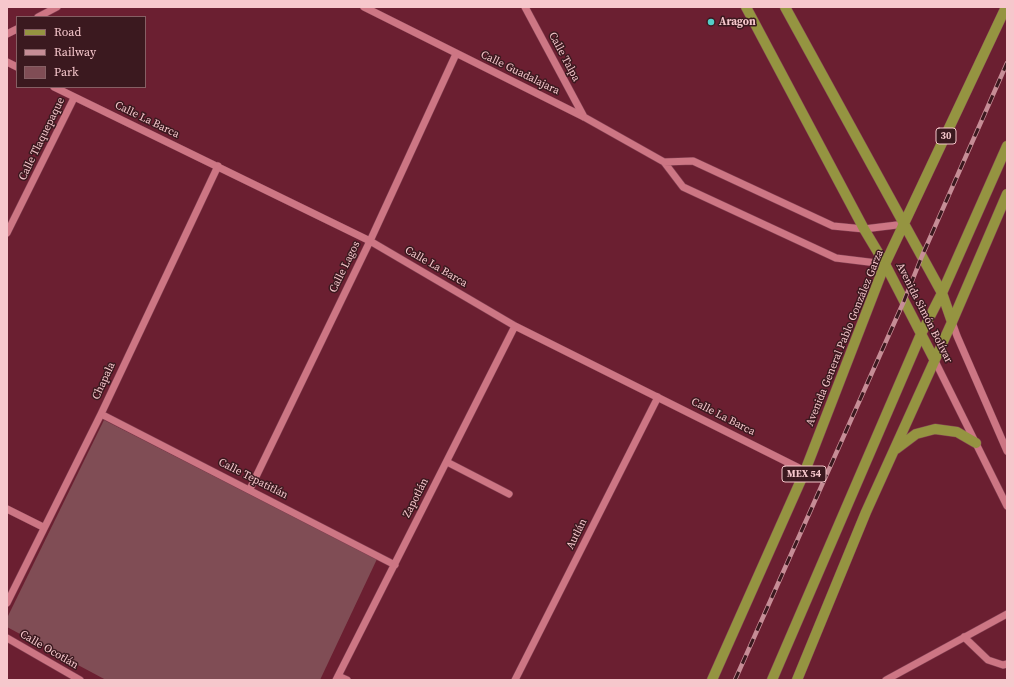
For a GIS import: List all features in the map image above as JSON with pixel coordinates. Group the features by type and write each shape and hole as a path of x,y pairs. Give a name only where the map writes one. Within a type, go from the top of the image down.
{"main road":[{"name":"Avenida Simón Bolívar","path":"746,7 864,229 885,264 934,359"},
{"name":"Avenida Simón Bolívar","path":"785,7 942,293 952,322"},
{"name":"Avenida General Pablo González Garza","path":"712,680 806,471 885,264 1006,7"},
{"path":"772,680 921,334 942,293 1007,146"},
{"path":"797,680 866,512 952,322 1007,194"},
{"path":"892,453 916,434 935,429 957,432 976,443"}],"street":[{"path":"40,16 57,7"},
{"name":"Calle Guadalajara","path":"364,7 584,117 664,162 683,187 836,258 885,264"},
{"name":"Calle Talpa","path":"526,7 584,117"},
{"path":"7,34 16,30"},
{"name":"Calle Lagos","path":"250,489 370,241 456,54"},
{"path":"7,62 16,66"},
{"name":"Calle La Barca","path":"56,88 370,241 515,326 806,471"},
{"name":"Calle Tlaquepaque","path":"7,233 74,98"},
{"path":"664,162 693,161 833,226 864,229 905,224"},
{"name":"Chapala","path":"7,603 43,527 101,414 218,166"},
{"name":"Avenida Simón Bolívar","path":"952,322 1007,451"},
{"name":"Zapotlán","path":"337,678 515,326"},
{"name":"Avenida Simón Bolívar","path":"934,359 1007,506"},
{"name":"Autlán","path":"514,680 658,397"},
{"name":"Calle Tepatitlán","path":"101,414 250,489 395,565"},
{"path":"447,462 509,494"},
{"path":"7,509 43,527"},
{"path":"886,680 1007,614"},
{"path":"964,637 988,660 1003,665 1007,664"},
{"name":"Calle Ocotlán","path":"7,638 80,680"},
{"path":"337,678 347,680"}],"green space":[{"path":"104,420 377,559 320,680 106,680 7,627 7,618"}],"railway":[{"path":"735,680 904,301 922,256 1007,63"}],"place":[{"name":"Aragon","path":"711,22"}]}
